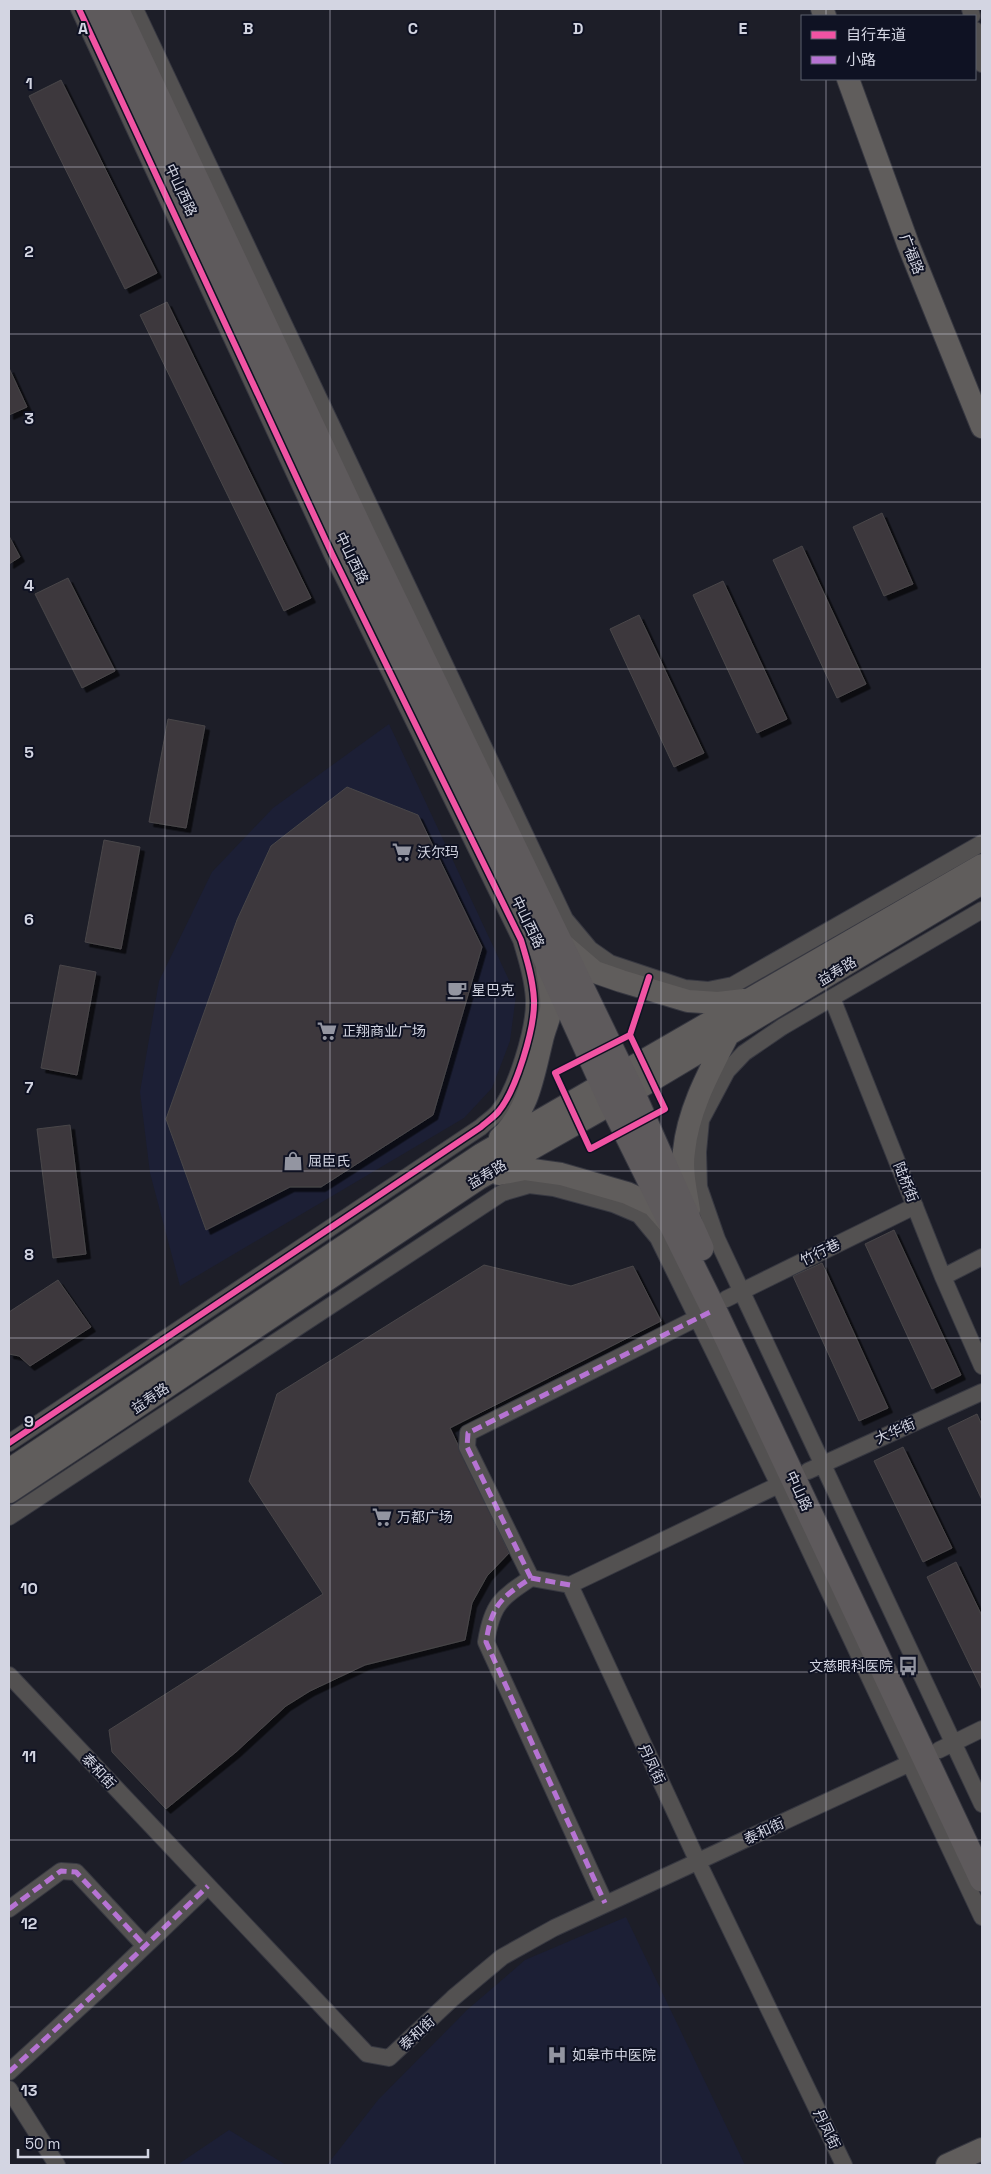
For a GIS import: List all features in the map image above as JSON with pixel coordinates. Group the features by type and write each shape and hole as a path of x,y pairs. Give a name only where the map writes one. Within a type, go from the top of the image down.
{"main road":[{"name":"中山西路","path":"97,9 345,545 553,951"},
{"name":"中山西路","path":"116,9 362,533 617,1088"},
{"name":"广福路","path":"848,80 908,244 982,427"},
{"name":"益寿路","path":"15,1485 750,999 982,865"},
{"name":"益寿路","path":"15,1485 482,1154 728,1035 982,883"},
{"path":"482,1154 510,1128 526,1100 538,1066 541,1041 551,1008 553,951 594,972 688,1002 718,1003 750,999"},
{"path":"682,1228 685,1186 683,1152 691,1117 706,1078 728,1035"},
{"name":"中山路","path":"617,1088 931,1754 982,1879"},
{"path":"478,1179 525,1169 562,1174 627,1193 653,1205 682,1228"},
{"name":"中山路","path":"931,1754 982,1840"},
{"path":"947,2165 982,2149"}],"street":[{"path":"9,1442 481,1128 498,1112 509,1094 523,1058 534,1002 530,973 521,940 332,554 79,9"},
{"path":"135,9 565,919 590,949 610,963 685,988 708,990 733,985 982,843"},
{"path":"976,35 982,64"},
{"path":"720,1305 717,1239 699,1187 698,1152 701,1120 727,1071 744,1053 782,1027 982,910"},
{"name":"陆桥街","path":"832,998 943,1277 982,1366"},
{"path":"9,1517 15,1485 502,1194 529,1185 554,1188 613,1204 639,1215 720,1305 800,1475 570,1585 531,1578 502,1597 489,1620 486,1642 605,1903"},
{"name":"竹行巷","path":"531,1578 466,1447 468,1433 915,1206"},
{"path":"943,1277 982,1256"},
{"name":"大华街","path":"800,1475 982,1392"},
{"name":"丹凤街","path":"570,1585 698,1862 844,2165"},
{"name":"泰和街","path":"9,1675 367,2054 389,2058 453,1998 502,1957 605,1903 698,1862 982,1729"},
{"path":"931,1754 982,1804"},
{"path":"931,1754 982,1917"},
{"path":"9,1909 61,1871 76,1872 145,1946"},
{"path":"9,2072 208,1886"},
{"path":"9,2089 57,2165"}],"shaded area":[{"name":"正翔商业广场","path":"389,724 516,995 510,1041 492,1088 464,1118 180,1286 150,1173 140,1092 159,981 212,872 273,808"},
{"name":"如皋市中医院","path":"626,1917 745,2165 327,2165 378,2100 467,2010 525,1960"},
{"path":"229,2130 286,2165 177,2165"}],"building":[{"path":"61,80 157,273 125,289 29,96"},
{"path":"167,302 311,598 284,611 140,315"},
{"path":"9,368 27,407 9,415"},
{"path":"882,513 913,584 884,596 853,527"},
{"path":"9,536 20,557 9,564"},
{"path":"802,546 866,684 837,698 773,560"},
{"path":"68,578 115,671 82,688 35,594"},
{"path":"723,581 787,719 757,733 693,595"},
{"path":"639,615 704,753 674,767 610,629"},
{"path":"168,719 205,726 186,828 149,822"},
{"name":"正翔商业广场","path":"347,787 418,815 482,947 433,1115 321,1187 290,1187 206,1230 166,1119 237,920 271,846"},
{"path":"104,840 140,847 121,949 85,942"},
{"path":"60,965 96,972 77,1075 41,1068"},
{"path":"70,1125 86,1254 53,1258 37,1129"},
{"path":"894,1230 961,1375 932,1389 865,1244"},
{"path":"822,1263 888,1408 859,1421 793,1276"},
{"name":"万都广场","path":"484,1265 571,1286 633,1266 661,1321 450,1428 509,1553 487,1576 472,1603 465,1640 365,1665 310,1691 286,1706 236,1752 166,1809 112,1752 109,1730 323,1594 249,1481 277,1394"},
{"path":"58,1280 91,1327 30,1366 19,1356 9,1354 9,1312"},
{"path":"977,1414 982,1425 982,1500 948,1428"},
{"path":"903,1447 952,1548 923,1562 874,1461"},
{"path":"956,1562 982,1616 982,1690 927,1577"}],"marked path":[{"path":"531,1578 467,1447 468,1433 714,1310"},
{"path":"570,1585 531,1578 505,1597 495,1610 488,1629 486,1642 605,1903"},
{"path":"9,1909 61,1871 76,1872 145,1946"},
{"path":"9,2072 208,1886"}],"cycle path":[{"path":"9,1443 481,1127 498,1112 518,1075 528,1042 534,1000 521,940 332,554 79,9"},
{"path":"630,1035 555,1073 590,1149 665,1109 630,1035 649,977"}],"place":[{"name":"沃尔玛","path":"402,852"},
{"name":"星巴克","path":"457,990"},
{"name":"正翔商业广场","path":"327,1031"},
{"name":"屈臣氏","path":"293,1161"},
{"name":"万都广场","path":"382,1517"},
{"name":"文慈眼科医院","path":"908,1666"},
{"name":"如皋市中医院","path":"557,2055"}]}
